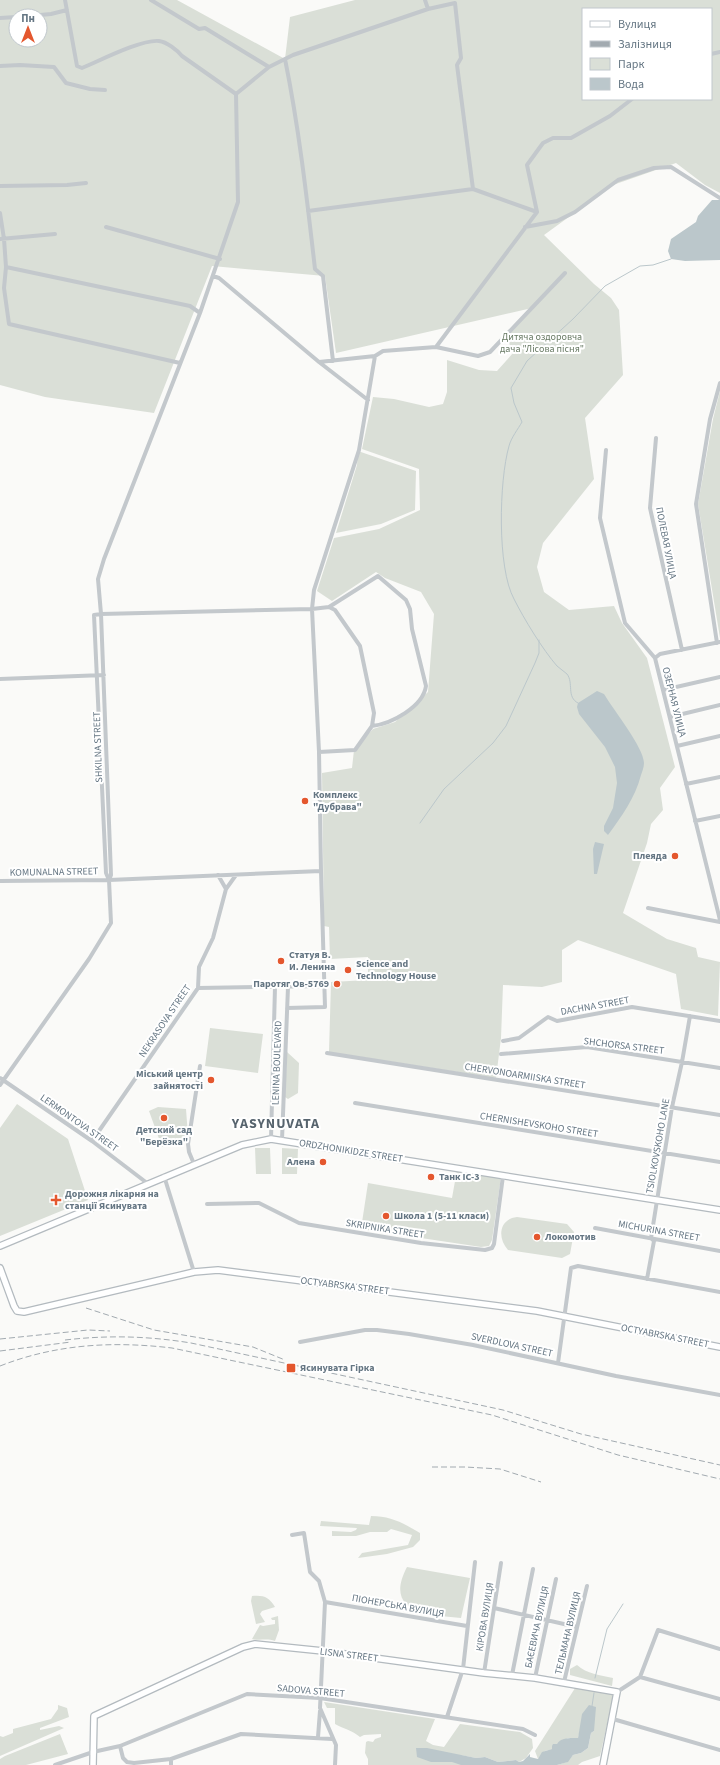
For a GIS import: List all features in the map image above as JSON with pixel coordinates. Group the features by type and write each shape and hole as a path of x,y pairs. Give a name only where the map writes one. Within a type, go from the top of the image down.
{"main road":[{"name":"ORDZHONIKIDZE STREET","path":"0,1246 147,1183 242,1145 271,1139 720,1210"},
{"name":"OCTYABRSKA STREET","path":"0,1268 14,1306 17,1311 24,1312 194,1272 218,1270 415,1294 564,1315 720,1347"},
{"name":"LISNA STREET","path":"93,1765 94,1716 243,1647 255,1644 323,1651 484,1673 535,1678 618,1692"},
{"path":"603,1765 618,1692"}],"street":[{"path":"65,0 77,66 82,68 146,42 159,41 177,50 182,56 236,94 269,67 285,59 428,9 455,3 461,58 457,65 473,189"},
{"path":"151,0 199,29 205,28 269,67"},
{"path":"425,0 428,9"},
{"path":"48,14 67,10"},
{"path":"285,59 308,211 315,269 323,276 333,360"},
{"path":"0,66 20,65 54,67 66,83 90,89 105,90"},
{"name":"SHKILNA STREET","path":"0,1085 2,1079 89,959 110,923 109,880 111,875 104,675 98,578 220,259 238,202 236,94"},
{"path":"537,212 527,165 543,144 553,138 571,138 610,116 631,100"},
{"path":"525,227 557,221 575,212 618,180 654,168 670,167 720,198"},
{"path":"0,186 68,185 86,183"},
{"path":"308,211 473,189 537,212"},
{"path":"436,347 537,212"},
{"path":"0,213 6,267 4,288 9,324 180,364"},
{"path":"106,227 220,259"},
{"path":"2,239 55,234"},
{"path":"6,267 190,306 200,312"},
{"path":"319,362 375,356 383,351 436,347 478,356 490,352 565,273"},
{"path":"213,276 218,278 319,362 368,400"},
{"path":"0,302 6,302"},
{"path":"287,1008 325,1007 319,752 312,609 314,590 359,450 375,356"},
{"path":"655,658 660,654 719,642 696,504 710,419 720,383"},
{"name":"ПОЛЕВАЯ УЛИЦА","path":"656,438 650,508 682,650"},
{"name":"ОЗЕРНАЯ УЛИЦА","path":"606,450 600,518 625,624 655,658 720,921"},
{"path":"101,614 312,609 329,607 378,576 406,600 410,609 412,629 426,686 425,691 416,703 403,715 388,723 372,726"},
{"path":"319,752 355,750 372,726 374,713 360,646 335,610 329,607"},
{"name":"SHKILNA STREET","path":"101,614 94,615 106,873 109,880"},
{"path":"0,679 104,675"},
{"path":"663,690 720,677"},
{"path":"670,716 720,706"},
{"path":"677,746 720,736"},
{"path":"686,784 720,777"},
{"path":"695,821 720,816"},
{"name":"KOMUNALNA STREET","path":"0,881 109,880 321,871"},
{"path":"218,876 226,889 236,875"},
{"name":"NEKRASOVA STREET","path":"92,1141 198,988 199,967 213,938 226,889"},
{"path":"648,908 720,921"},
{"path":"198,988 324,986"},
{"name":"LENINA BOULEVARD","path":"271,1139 275,987"},
{"name":"LENINA BOULEVARD","path":"282,1140 288,987"},
{"name":"DACHNA STREET","path":"503,1041 519,1038 548,1017 556,1021 632,1006 720,1021"},
{"name":"TSIOLKOVSKOHO LANE","path":"647,1279 654,1241 651,1238 672,1107 690,1016"},
{"name":"SHCHORSA STREET","path":"502,1054 587,1047 720,1068"},
{"name":"CHERVONOARMIISKA STREET","path":"327,1053 720,1115"},
{"path":"194,1164 189,1152 188,1144 200,1066"},
{"name":"LERMONTOVA STREET","path":"2,1079 92,1141 147,1183"},
{"name":"CHERNISHEVSKOHO STREET","path":"355,1103 720,1162"},
{"path":"164,1176 194,1272"},
{"name":"SKRIPNIKA STREET","path":"207,1204 258,1203 299,1223 421,1243 485,1250 492,1248 494,1244 503,1176"},
{"name":"MICHURINA STREET","path":"596,1228 720,1251"},
{"path":"558,1363 570,1270 573,1267 578,1266 720,1292"},
{"name":"SVERDLOVA STREET","path":"300,1342 377,1330 438,1338 616,1376 720,1395"},
{"path":"292,1535 304,1533 310,1572 319,1582 325,1602 318,1737"},
{"path":"447,1717 463,1669 467,1626 476,1562"},
{"name":"КІРОВА ВУЛИЦЯ","path":"484,1673 501,1564"},
{"path":"512,1675 532,1569"},
{"name":"БАЄЕВИЧА ВУЛИЦЯ","path":"535,1678 556,1579"},
{"name":"ТЕЛЬМАНА ВУЛИЦЯ","path":"564,1682 587,1586"},
{"name":"ПІОНЕРСЬКА ВУЛИЦЯ","path":"325,1602 467,1626"},
{"path":"494,1608 578,1627"},
{"path":"618,1692 640,1676 658,1630 720,1649"},
{"path":"640,1676 720,1699"},
{"name":"SADOVA STREET","path":"56,1765 93,1752 120,1746 247,1694 320,1698 523,1729 535,1735"},
{"path":"320,1708 332,1739 336,1745 335,1765"},
{"path":"613,1719 720,1750"},
{"path":"120,1746 123,1758 127,1762 134,1763 171,1758 241,1734 318,1737 332,1739"},
{"path":"171,1758 171,1765"}],"green space":[{"name":"Дитяча оздоровча дача \"Лісова пісня\"","path":"0,0 177,0 285,59 290,17 355,0 720,0 720,193 705,185 676,163 613,185 544,235 594,284 611,298 619,310 623,375 585,418 594,479 543,543 537,567 544,592 569,610 614,606 622,623 647,658 675,767 660,788 663,810 651,824 647,843 623,913 667,939 696,948 698,957 720,962 718,1016 681,1009 676,974 578,940 562,950 562,982 542,987 503,985 501,1038 496,1078 329,1052 331,982 368,980 368,957 330,959 329,927 324,926 322,773 352,768 354,750 373,729 395,722 428,692 434,614 421,592 385,578 376,572 332,601 317,591 334,538 379,529 420,510 419,469 362,449 373,397 394,399 429,407 443,404 447,392 447,360 479,370 497,371 513,353 506,335 532,308 336,353 325,276 212,266 154,413 45,397 0,385"},
{"path":"720,391 720,638 698,504 713,419"},
{"path":"358,451 416,471 415,510 381,524 336,533 357,465"},
{"path":"210,1028 263,1034 258,1073 205,1066"},
{"path":"287,1052 299,1063 298,1093 288,1099 285,1097"},
{"path":"17,1104 68,1139 88,1200 0,1236 0,1128"},
{"path":"158,1107 186,1109 188,1136 162,1147 149,1111"},
{"path":"255,1148 270,1148 271,1174 256,1174"},
{"path":"282,1148 298,1149 297,1174 282,1174"},
{"path":"457,1170 501,1177 492,1240 489,1246 481,1247 361,1229 368,1183 452,1198"},
{"name":"Локомотив","path":"517,1217 567,1224 574,1232 570,1254 562,1258 508,1250 504,1245 501,1235 503,1225 511,1218"},
{"path":"371,1516 385,1517 402,1523 420,1533 420,1540 413,1547 387,1554 358,1558 362,1553 408,1545 412,1535 391,1529 387,1532 370,1532 356,1536 332,1536 332,1531 351,1532 357,1528 320,1526 321,1521 369,1525"},
{"path":"407,1567 470,1578 461,1618 423,1613 413,1609 405,1603 401,1594 401,1582"},
{"path":"252,1596 266,1597 275,1607 262,1611 260,1614 265,1622 256,1624 251,1601"},
{"path":"278,1616 279,1630 275,1641 252,1639 260,1625 275,1624 275,1620 272,1620 271,1618"},
{"path":"577,1665 589,1672 613,1678 612,1686 570,1675 570,1669"},
{"path":"577,1685 614,1693 600,1756 582,1762 578,1765 557,1765 567,1762 573,1755 581,1753 588,1748 591,1733 594,1731 581,1726 578,1738 568,1738 557,1744 553,1749 545,1751 538,1759 535,1751"},
{"path":"324,1702 435,1719 426,1741 433,1745 444,1747 460,1724 520,1732 532,1739 533,1748 526,1758 519,1762 516,1760 498,1762 485,1757 476,1758 460,1755 484,1765 368,1765 368,1759 365,1753 366,1742 373,1742 375,1739 381,1737 381,1734 364,1735 360,1737 335,1724 335,1708 327,1708"},
{"path":"58,1705 67,1708 69,1717 40,1728 40,1730 59,1726 64,1728 0,1756 0,1736 3,1737 13,1733 13,1729 51,1719 58,1709"},
{"path":"60,1734 68,1754 26,1765 0,1765 0,1759 5,1756"}],"water":[{"path":"712,200 720,200 720,260 685,261 671,259 668,251 671,239 696,222 698,216"},
{"path":"597,691 604,694 627,728 643,756 644,763 632,799 608,835 604,831 604,826 613,808 617,783 615,767 605,747 579,714 577,707 578,703"},
{"path":"595,842 604,844 597,874 594,874 593,849"},
{"path":"589,1705 596,1707 594,1731 591,1733 588,1748 581,1753 573,1755 568,1762 557,1765 461,1765 452,1762 431,1762 417,1757 416,1748 427,1748 476,1758 485,1757 498,1762 516,1760 519,1762 523,1761 530,1754 530,1757 538,1759 542,1752 552,1749 553,1744 557,1744 564,1739 578,1738 582,1714"}],"waterway":[{"path":"578,703 572,697 570,681 567,674 557,666 534,634 518,607 508,585 502,546 501,524 503,480 510,443 522,422 514,403 511,388 527,361 573,319 605,286 640,266 653,265 671,259"},
{"path":"420,823 444,789 493,743 506,726 539,653 539,640"},
{"path":"595,1678 607,1629 623,1604"},
{"path":"592,1706 594,1693"}],"railway":[{"path":"86,1308 154,1330 253,1347 285,1360"},
{"path":"0,1339 88,1330 110,1331"},
{"path":"65,1340 97,1337 128,1337 191,1343 503,1410 581,1434 720,1465"},
{"path":"0,1351 71,1342"},
{"path":"0,1366 42,1353 85,1346 128,1345 172,1348 492,1415 618,1455 720,1479"},
{"path":"432,1467 500,1469 541,1482"}],"place":[{"name":"Комплекс \"Дубрава\"","path":"305,801"},
{"name":"Плеяда","path":"675,856"},
{"name":"Статуя В. И. Ленина","path":"281,961"},
{"name":"Science and Technology House","path":"348,970"},
{"name":"Паротяг Ов-5769","path":"337,984"},
{"name":"Міський центр зайнятості","path":"211,1080"},
{"name":"Детский сад \"Берёзка\"","path":"164,1118"},
{"name":"Алена","path":"323,1162"},
{"name":"Танк ІС-3","path":"431,1177"},
{"name":"Дорожня лікарня на станції Ясинувата","path":"56,1200"},
{"name":"Школа 1 (5-11 класи)","path":"386,1216"},
{"name":"Локомотив","path":"537,1237"},
{"name":"Ясинувата Гірка","path":"291,1368"}],"district":[{"name":"YASYNUVATA","path":"276,1124"}]}
